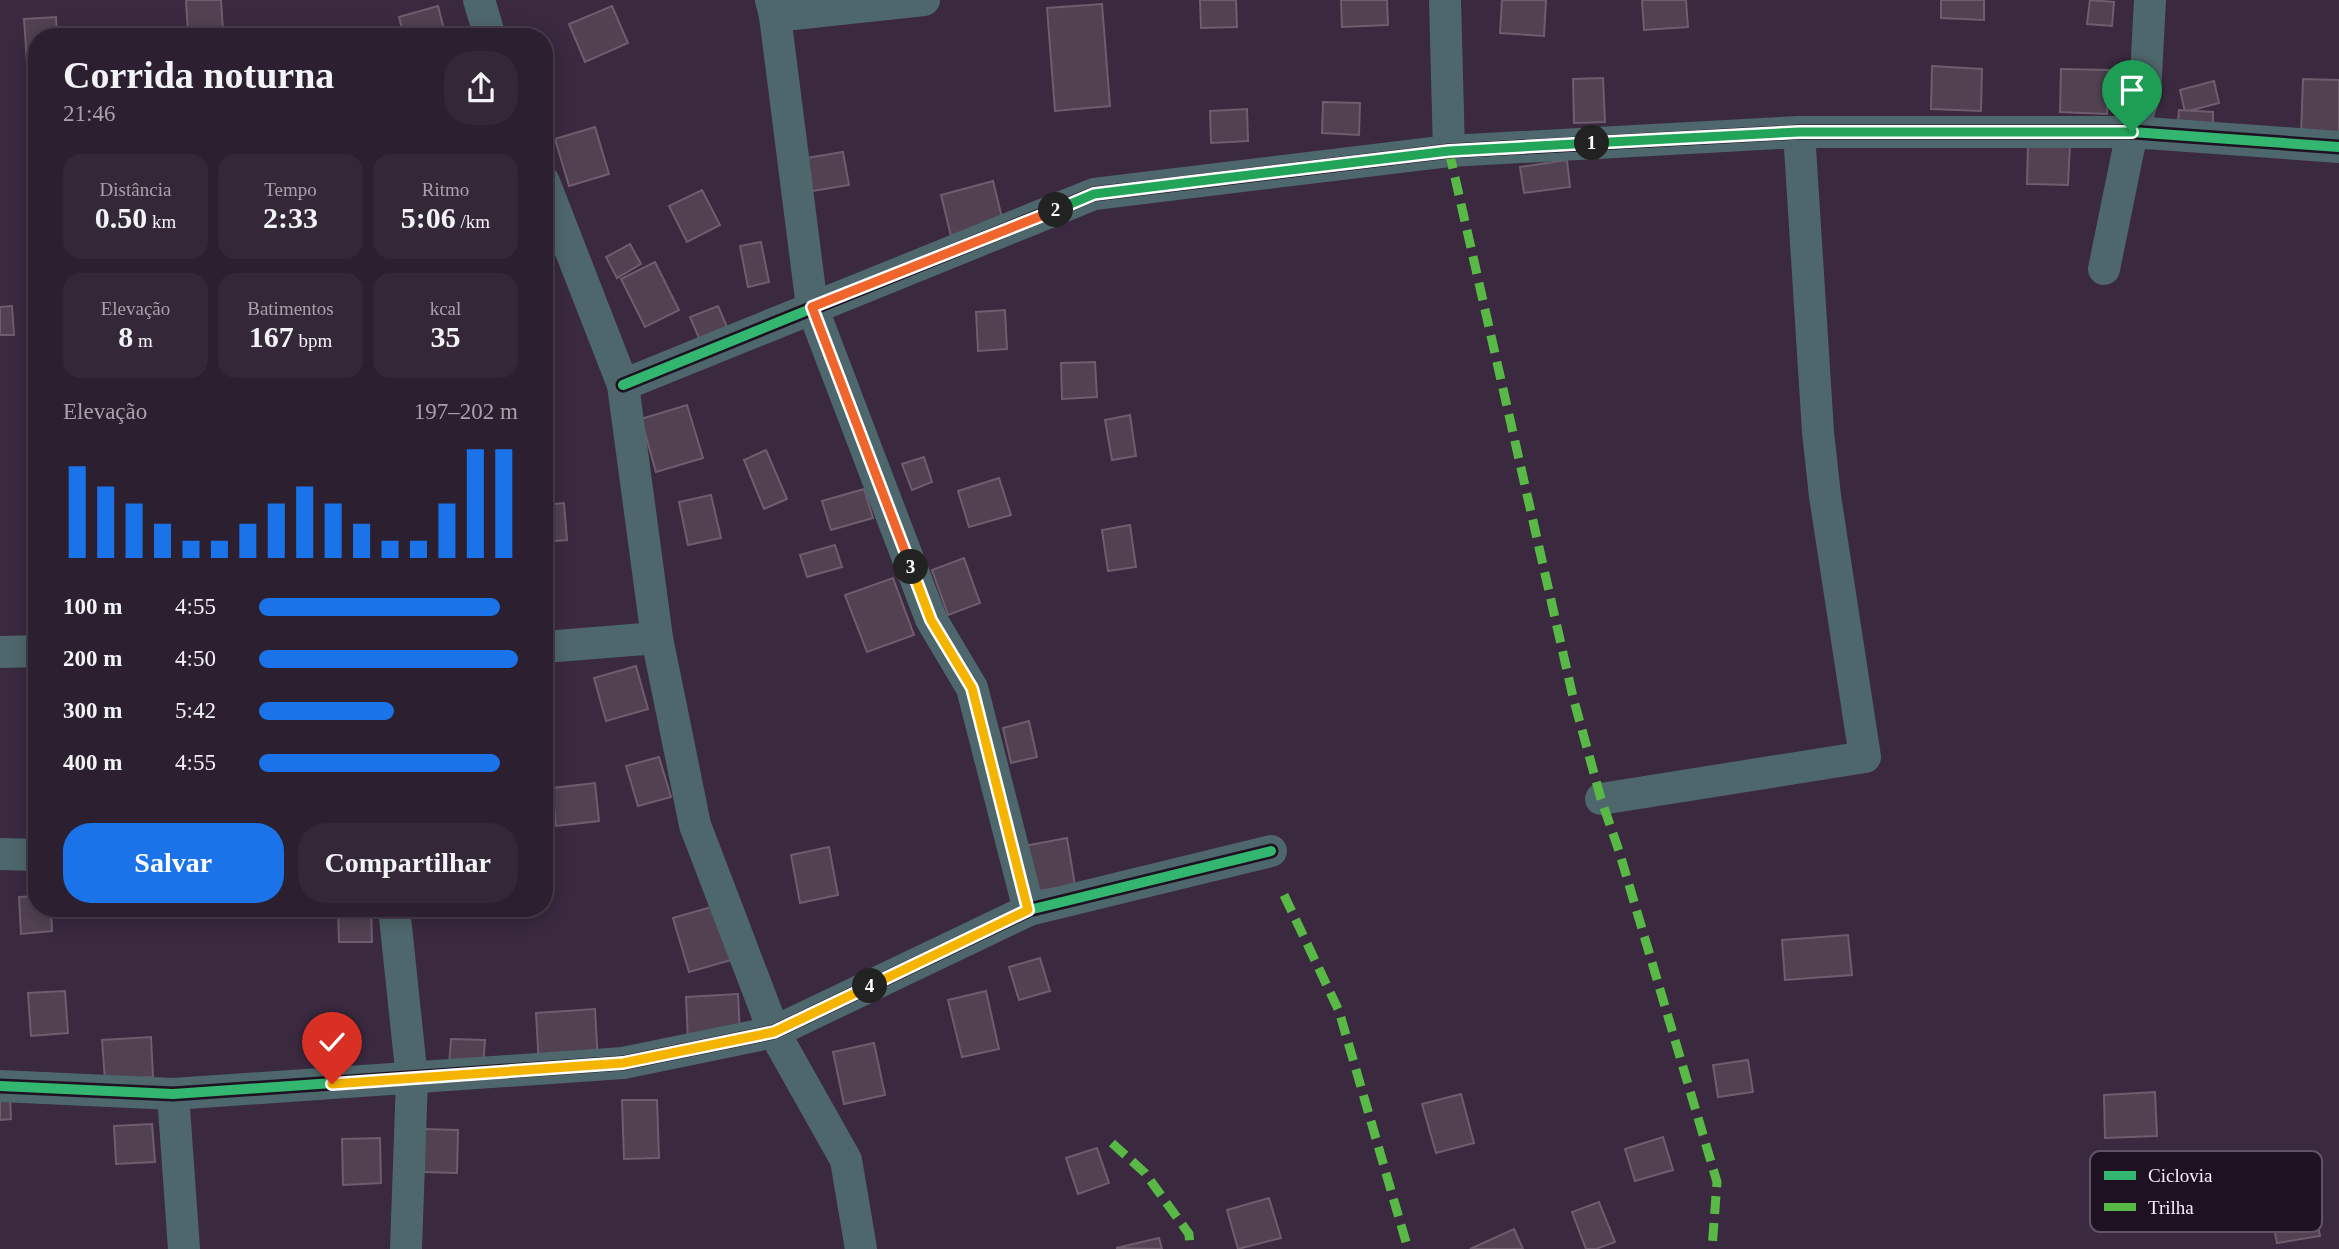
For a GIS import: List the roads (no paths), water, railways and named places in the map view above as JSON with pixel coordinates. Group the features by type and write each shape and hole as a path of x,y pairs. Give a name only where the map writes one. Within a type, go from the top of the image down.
{"street":[{"path":"479,0 487,28"},
{"path":"924,0 773,8 812,307 931,620 972,688 1028,910"},
{"path":"1445,0 1449,151"},
{"path":"2104,269 2132,132 2145,94 2150,0"},
{"path":"1601,799 1865,757 1825,496 1818,432 1799,132"},
{"path":"623,385 1094,194 1449,151 1799,132 2132,132 2339,147"},
{"path":"553,205 623,385 657,638 695,825 774,1032 846,1160 861,1249"},
{"path":"553,647 657,638"},
{"path":"0,652 28,651"},
{"path":"0,1086 173,1094 623,1063 774,1032 1028,910 1271,850"},
{"path":"0,855 28,855"},
{"path":"395,917 412,1079 406,1249"},
{"path":"173,1094 184,1249"}]}
